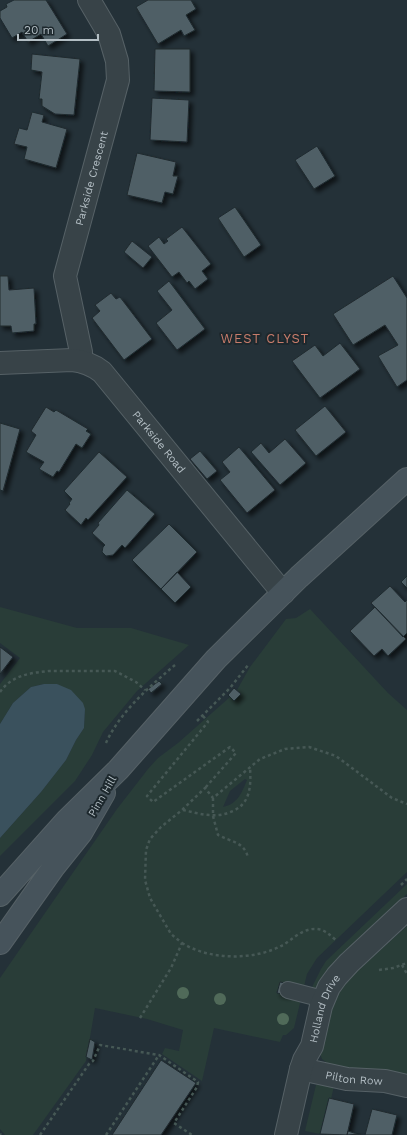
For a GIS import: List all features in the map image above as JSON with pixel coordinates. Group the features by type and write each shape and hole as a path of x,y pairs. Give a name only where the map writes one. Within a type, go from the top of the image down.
{"main road":[{"path":"118,770 216,659 283,593 407,479"},
{"name":"Pinn Hill","path":"0,895 66,820 118,770"},
{"name":"Pinn Hill","path":"0,943 52,868 81,833 118,770"}],"street":[{"name":"Parkside Crescent","path":"81,361 81,352 65,276 118,80 117,61 109,34 89,0"},
{"name":"Parkside Road","path":"0,363 72,360 93,365 102,372 283,593"},
{"name":"Holland Drive","path":"286,1135 301,1070 304,1060 312,1046 323,999 329,987 336,976 407,909"},
{"name":"Pilton Row","path":"301,1070 347,1079 385,1081 407,1086"}],"lane":[{"path":"288,990 323,999"}],"path":[{"path":"191,726 203,716 230,688 249,663"},
{"path":"0,692 12,680 18,677 49,671 115,671 136,682 145,690"},
{"path":"203,716 208,722 147,796 153,802 230,747 236,753 205,788 182,810 161,827 150,840 146,850 145,880 150,898 171,934 188,946 218,954 240,957 269,951 281,946 304,931 316,929 327,932 339,943"},
{"path":"213,798 260,758 285,749 309,747 336,756 392,798 407,804"},
{"path":"182,810 213,816 225,814 238,808 245,802 249,793 251,779 250,767"},
{"path":"205,788 213,798 213,816 218,835 238,843 246,850 248,858"},
{"path":"140,1018 172,968 182,942"},
{"path":"402,965 407,974"},
{"path":"40,1135 89,1064 94,1061 100,1045 159,1055 198,1082 197,1087 174,1123 192,1135"},
{"path":"106,1135 159,1055"}],"green space":[{"path":"0,607 77,628 131,628 189,645 137,691 103,732 92,755 75,781 0,856 0,838 41,792 66,760 84,728 85,709 57,684 44,684 31,687 13,703 0,724 0,684 20,658 0,643"},
{"path":"310,609 388,693 407,710 407,872 317,958 307,974 294,1028 286,1035 283,1035 280,1042 214,1028 202,1081 162,1054 165,1048 179,1051 183,1030 147,1019 95,1008 86,1061 33,1135 5,1135 0,1129 0,978 117,809 148,769 158,758 178,743 230,697 235,700 241,694 237,690 250,667 286,619 296,618","holes":["245,779 247,780 239,797 232,803 223,807 230,791"]},
{"path":"407,884 407,894 335,961 316,990 311,989 326,961"},
{"path":"407,926 407,1078 367,1073 327,1063 322,1059 319,1051 327,1008 346,981"},
{"path":"323,1084 334,1086 331,1099 329,1098 320,1134 305,1131 316,1085"}],"water":[{"path":"44,684 57,684 71,690 83,703 85,709 84,728 66,760 41,792 0,838 0,724 13,703 31,687"}],"building":[{"path":"14,0 46,0 67,34 48,46 41,34 28,42 22,32 12,38 0,18 0,11 7,7 6,4"},
{"path":"148,0 191,0 196,9 186,15 195,30 184,36 181,30 158,44 136,7"},
{"path":"155,49 190,49 190,92 154,91"},
{"path":"32,54 80,59 74,115 55,114 42,106 42,99 39,99 42,72 31,70"},
{"path":"152,98 189,100 187,142 150,140"},
{"path":"32,112 44,115 42,122 67,129 56,168 24,159 27,147 14,144 19,128 27,130"},
{"path":"317,146 335,176 314,189 295,160"},
{"path":"137,153 176,162 173,176 178,176 173,194 165,192 162,203 127,195"},
{"path":"235,207 261,245 244,257 218,218"},
{"path":"182,227 211,264 202,271 208,279 195,289 189,281 187,283 179,272 172,277 148,246 159,237 164,244 168,241 166,239"},
{"path":"132,241 152,257 143,268 124,252"},
{"path":"0,276 8,276 9,290 34,288 36,324 34,324 34,331 12,333 11,326 0,326"},
{"path":"393,276 407,298 407,380 397,387 378,356 398,345 385,325 353,345 333,314"},
{"path":"169,281 205,329 177,350 156,323 172,310 157,291"},
{"path":"111,293 116,299 120,297 152,339 124,360 92,318 100,311 95,305"},
{"path":"340,343 360,369 320,398 292,361 315,345 323,356"},
{"path":"325,406 346,432 316,456 295,430"},
{"path":"46,407 54,412 56,410 88,429 86,431 91,434 82,448 76,444 59,472 57,471 53,477 39,469 44,462 26,452 36,435 31,431"},
{"path":"0,423 20,429 3,491 0,490"},
{"path":"285,439 306,463 280,485 251,452 261,443 269,453"},
{"path":"239,447 275,490 247,513 220,480 230,472 222,462"},
{"path":"200,451 217,471 207,479 190,459"},
{"path":"99,452 127,477 88,520 86,518 81,525 65,510 72,499 64,491"},
{"path":"127,490 155,514 125,548 122,545 113,555 106,556 102,552 105,545 92,533 99,525 98,523"},
{"path":"169,524 197,552 161,589 132,560"},
{"path":"177,572 191,587 175,603 161,589"},
{"path":"407,576 407,588 401,582"},
{"path":"390,586 405,602 407,600 407,633 403,637 371,603"},
{"path":"375,607 406,639 388,656 382,649 374,656 350,631"},
{"path":"0,647 13,657 0,674"},
{"path":"159,681 162,684 151,693 148,689"},
{"path":"234,688 241,694 234,701 228,695"},
{"path":"280,982 290,984 287,995 277,993"},
{"path":"90,1039 95,1042 92,1060 86,1057"},
{"path":"161,1060 196,1083 161,1135 112,1135"},
{"path":"329,1098 354,1104 347,1135 320,1134"},
{"path":"372,1109 397,1115 392,1135 365,1135"},
{"path":"348,1131 354,1133 361,1134 347,1135"}],"district":[{"name":"WEST CLYST","path":"265,338"}]}
